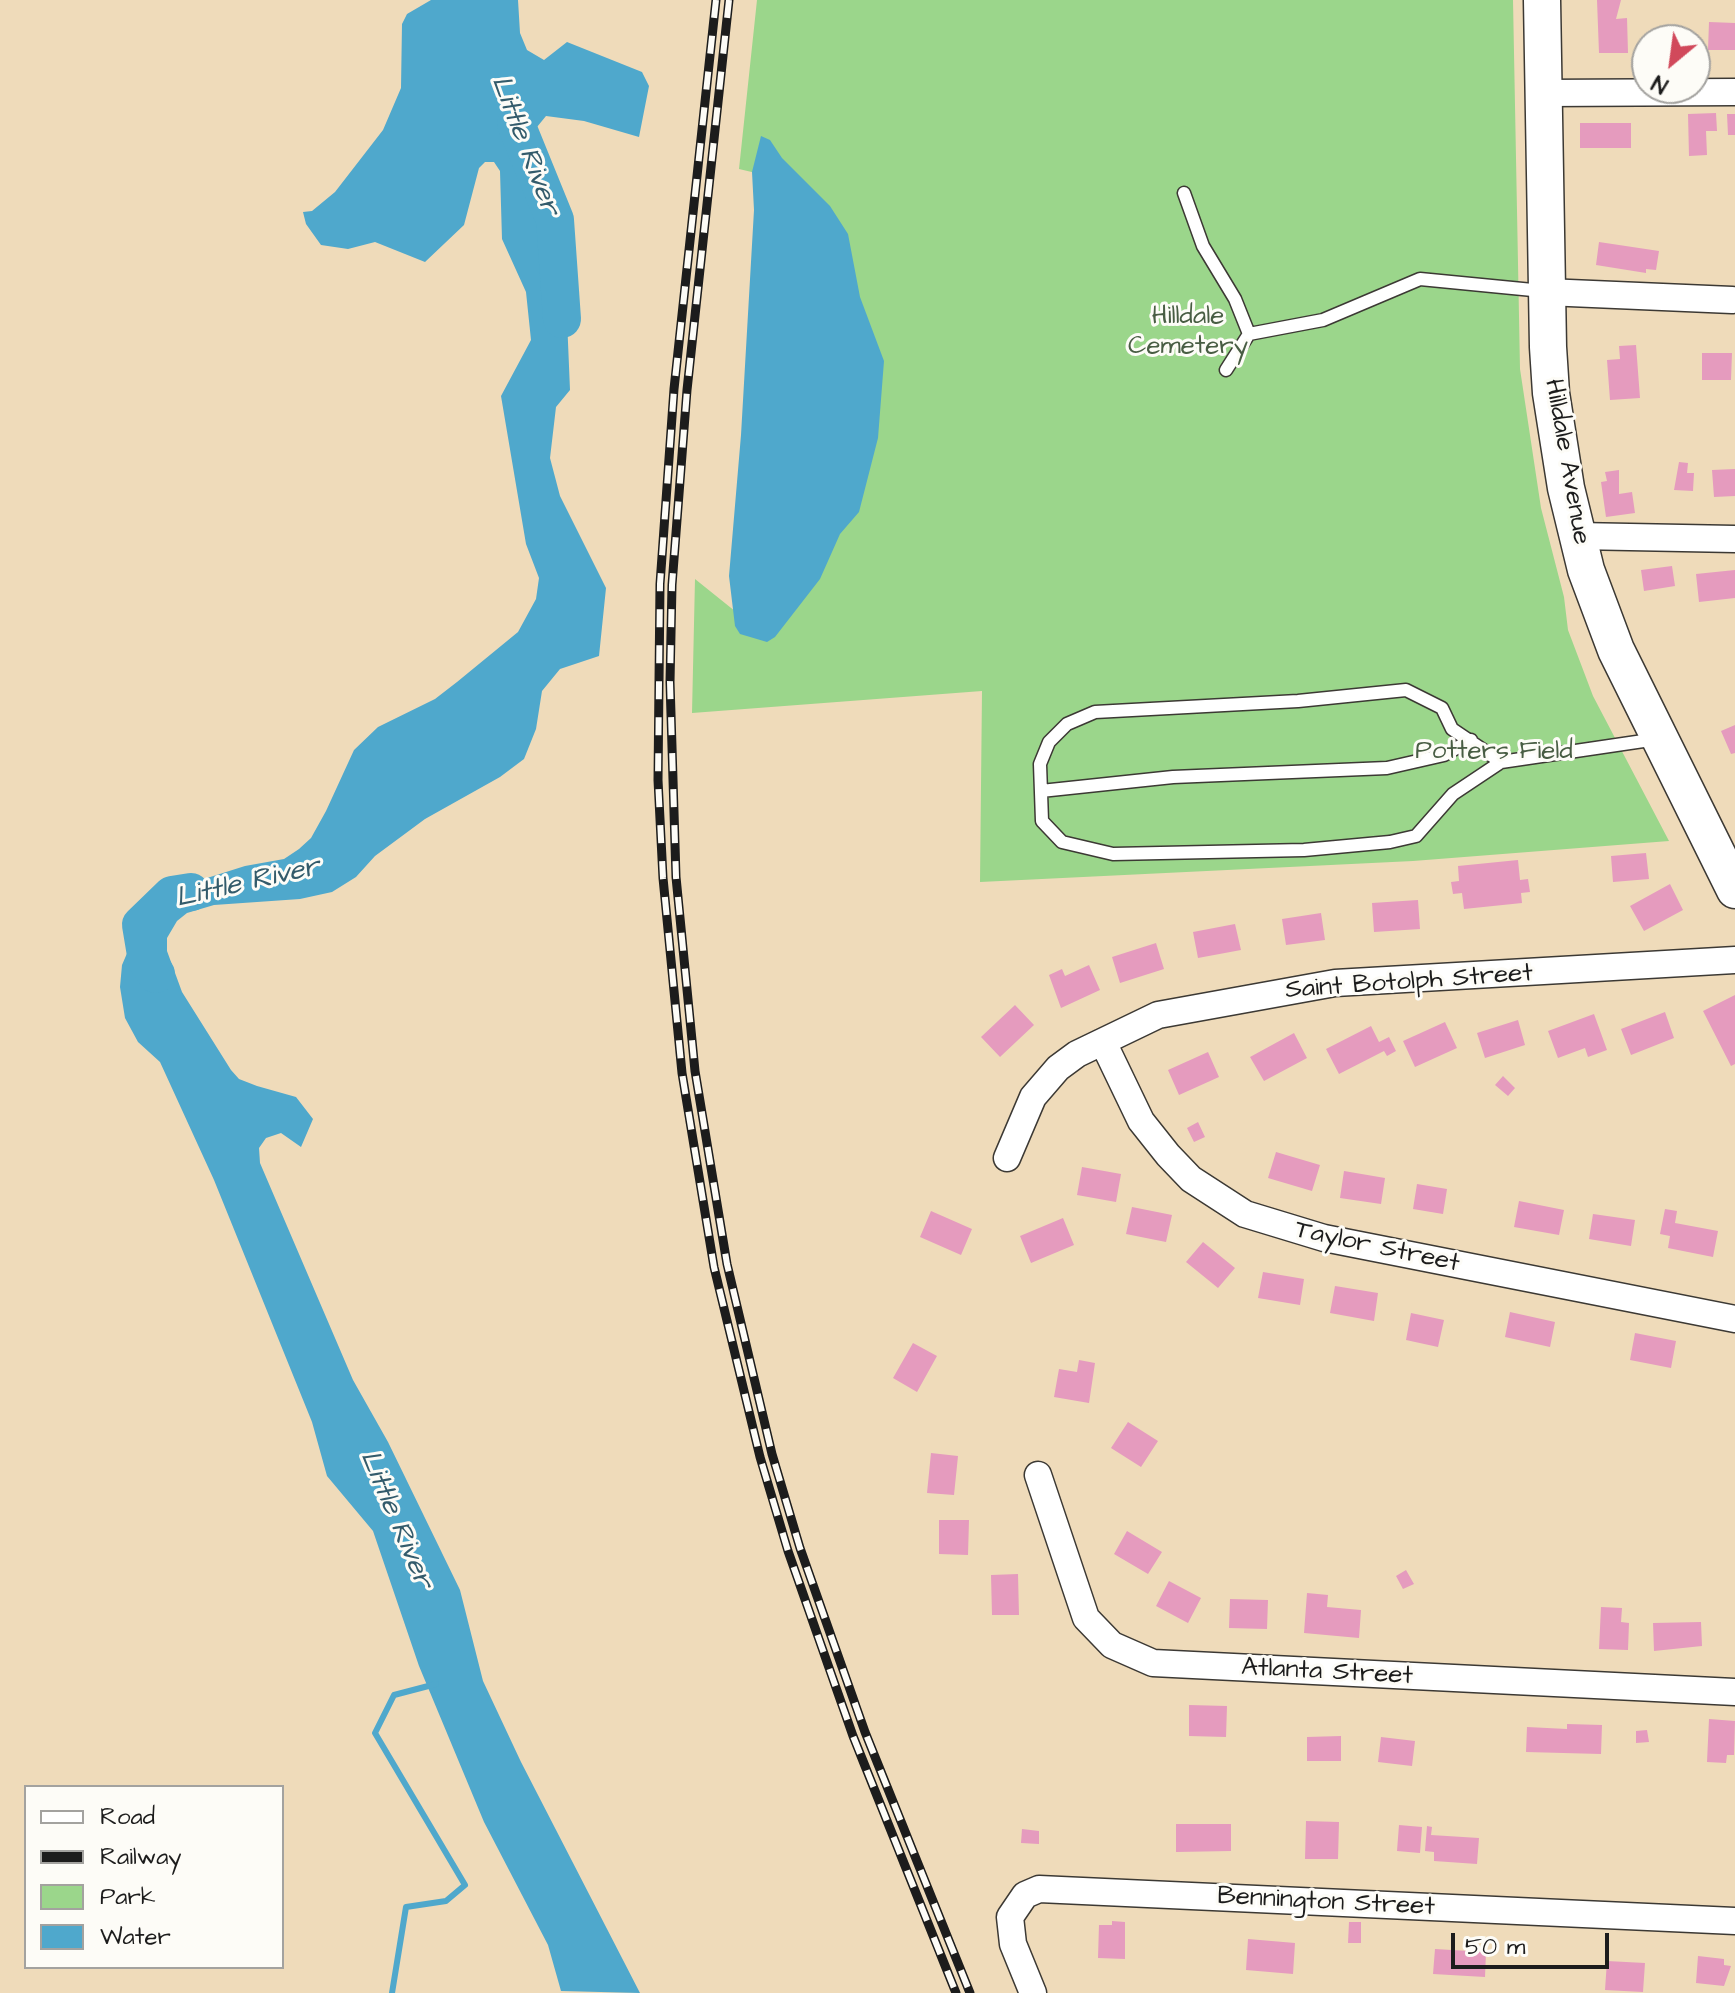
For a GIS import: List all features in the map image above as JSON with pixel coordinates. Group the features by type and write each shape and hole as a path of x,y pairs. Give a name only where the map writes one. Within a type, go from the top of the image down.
{"main road":[{"name":"Hilldale Avenue","path":"1542,0 1546,292 1551,393 1577,536 1600,611 1657,739 1735,890"}],"street":[{"path":"1544,93 1735,92"},
{"path":"1546,292 1732,300"},
{"path":"1577,536 1735,539"},
{"name":"Saint Botolph Street","path":"1007,1158 1018,1127 1039,1089 1058,1068 1158,1015 1335,983 1735,960"},
{"name":"Taylor Street","path":"1103,1042 1141,1121 1168,1155 1191,1179 1245,1214 1281,1228 1356,1245 1735,1319"},
{"name":"Atlanta Street","path":"1038,1475 1086,1618 1112,1645 1153,1663 1735,1692"},
{"name":"Bennington Street","path":"1033,1993 1010,1931 1016,1905 1039,1889 1735,1921"}],"lane":[{"path":"1184,193 1203,246 1235,299 1249,334"},
{"path":"1226,370 1249,334 1323,320 1420,279 1487,283 1546,292"},
{"path":"1501,762 1452,729 1442,708 1406,690 1298,701 1095,712 1067,724 1049,742 1040,764 1042,821 1051,834 1084,850 1113,854 1304,850 1390,842 1416,836 1453,794 1501,762 1657,739"},
{"path":"1041,791 1173,777 1387,768 1444,755 1471,740"}],"green space":[{"name":"Hilldale Cemetery","path":"757,0 1513,0 1520,369 1541,508 1564,597 1568,630 1593,696 1669,841 1413,861 980,882 982,691 692,713 695,579 756,628 773,177 739,169"}],"water":[{"path":"431,0 518,0 520,33 527,50 544,60 567,42 642,72 649,86 639,137 584,121 546,116 537,127 533,142 538,199 566,295 570,390 556,407 550,458 560,496 606,588 599,656 560,669 542,691 536,729 524,759 500,777 425,819 375,856 356,877 332,892 300,899 214,905 187,913 177,921 167,938 167,951 182,992 231,1070 239,1079 296,1097 313,1119 301,1147 281,1133 266,1138 259,1148 260,1163 353,1380 388,1442 460,1590 483,1681 521,1762 640,1993 561,1991 548,1945 484,1822 419,1666 373,1531 327,1476 312,1422 214,1180 160,1062 138,1042 125,1018 120,987 122,965 131,944 166,891 245,866 284,859 299,849 311,838 326,811 354,750 378,727 435,699 518,632 536,599 539,578 526,544 501,396 531,340 526,292 502,239 500,171 494,162 485,162 479,168 464,225 425,262 375,242 348,249 321,245 306,224 303,212 312,211 335,192 383,130 401,88 402,24 407,14"},
{"path":"761,136 770,140 782,158 830,206 848,234 860,297 884,361 878,438 859,512 840,534 820,579 775,637 767,642 740,634 735,626 729,576 754,210 752,172"}],"building":[{"path":"1597,0 1621,0 1616,19 1627,18 1628,53 1599,53"},
{"path":"1735,23 1735,50 1711,50 1709,24"},
{"path":"1716,113 1717,131 1706,131 1707,155 1689,156 1688,114"},
{"path":"1727,114 1735,114 1735,135 1728,135"},
{"path":"1580,123 1631,123 1631,148 1580,148"},
{"path":"1599,242 1659,251 1656,270 1646,269 1646,273 1596,265"},
{"path":"1636,345 1640,398 1610,400 1607,360 1620,359 1619,346"},
{"path":"1702,353 1732,353 1731,380 1702,380"},
{"path":"1679,462 1688,463 1687,473 1694,473 1693,491 1674,490"},
{"path":"1735,469 1735,496 1714,497 1712,470"},
{"path":"1619,470 1619,494 1632,492 1635,513 1606,517 1601,482 1607,481 1605,472"},
{"path":"1672,566 1675,586 1644,591 1641,570"},
{"path":"1735,570 1735,598 1699,602 1696,574"},
{"path":"1735,725 1735,753 1731,754 1721,731"},
{"path":"1646,853 1649,879 1613,882 1611,856"},
{"path":"1518,860 1520,880 1528,879 1530,892 1521,893 1522,903 1464,909 1462,893 1453,894 1451,882 1459,881 1458,866"},
{"path":"1670,884 1683,910 1644,931 1630,906"},
{"path":"1418,900 1420,929 1374,932 1372,903"},
{"path":"1321,913 1325,940 1286,945 1282,919"},
{"path":"1235,924 1241,950 1198,958 1193,932"},
{"path":"1156,943 1164,969 1120,983 1112,957"},
{"path":"1089,965 1100,990 1061,1008 1049,975 1062,969 1065,976"},
{"path":"1735,995 1735,1064 1731,1066 1703,1011"},
{"path":"1015,1005 1034,1025 1000,1057 981,1037"},
{"path":"1665,1012 1674,1038 1631,1055 1621,1029"},
{"path":"1594,1014 1607,1050 1588,1057 1585,1048 1558,1058 1548,1031"},
{"path":"1518,1020 1525,1045 1485,1058 1477,1033"},
{"path":"1445,1022 1457,1048 1415,1067 1403,1041"},
{"path":"1371,1026 1379,1042 1389,1037 1396,1051 1387,1056 1384,1051 1339,1074 1326,1049"},
{"path":"1294,1033 1307,1058 1264,1081 1250,1057"},
{"path":"1208,1052 1219,1077 1179,1095 1168,1070"},
{"path":"1503,1076 1515,1088 1508,1096 1495,1085"},
{"path":"1198,1122 1205,1137 1194,1142 1187,1128"},
{"path":"1276,1152 1320,1165 1312,1191 1268,1178"},
{"path":"1082,1167 1121,1174 1116,1202 1077,1195"},
{"path":"1344,1171 1385,1178 1381,1204 1340,1198"},
{"path":"1417,1184 1447,1189 1443,1214 1413,1209"},
{"path":"1519,1201 1564,1210 1559,1235 1514,1227"},
{"path":"1132,1207 1172,1215 1166,1242 1126,1234"},
{"path":"1665,1209 1677,1211 1675,1223 1718,1231 1713,1257 1668,1248 1670,1236 1660,1234"},
{"path":"931,1211 972,1229 961,1255 920,1237"},
{"path":"1593,1214 1635,1220 1631,1246 1589,1239"},
{"path":"1063,1218 1074,1245 1031,1263 1020,1236"},
{"path":"1203,1242 1235,1268 1218,1288 1186,1262"},
{"path":"1263,1272 1304,1279 1300,1305 1258,1298"},
{"path":"1335,1286 1378,1293 1374,1321 1330,1313"},
{"path":"1510,1312 1555,1322 1550,1347 1505,1337"},
{"path":"1411,1313 1444,1320 1438,1347 1406,1340"},
{"path":"1635,1333 1676,1341 1671,1368 1630,1360"},
{"path":"913,1343 937,1356 917,1392 893,1378"},
{"path":"1079,1360 1095,1363 1089,1403 1054,1397 1059,1369 1077,1372"},
{"path":"1128,1422 1158,1441 1141,1467 1111,1448"},
{"path":"931,1453 958,1456 954,1495 927,1493"},
{"path":"939,1520 969,1520 968,1555 939,1554"},
{"path":"1127,1531 1162,1552 1148,1574 1114,1554"},
{"path":"1406,1570 1414,1584 1403,1589 1396,1576"},
{"path":"1018,1574 1019,1615 992,1615 991,1575"},
{"path":"1169,1581 1201,1598 1188,1623 1156,1606"},
{"path":"1307,1593 1328,1595 1327,1607 1361,1610 1359,1638 1304,1633"},
{"path":"1230,1599 1268,1600 1267,1629 1229,1628"},
{"path":"1601,1607 1622,1608 1621,1622 1629,1623 1628,1650 1599,1649"},
{"path":"1701,1622 1702,1646 1654,1651 1653,1623"},
{"path":"1189,1705 1227,1706 1226,1737 1189,1736"},
{"path":"1709,1719 1735,1721 1734,1755 1727,1755 1726,1763 1707,1762"},
{"path":"1567,1724 1602,1725 1601,1754 1526,1752 1527,1727 1567,1729"},
{"path":"1647,1730 1649,1742 1636,1743 1636,1731"},
{"path":"1341,1736 1341,1761 1307,1761 1307,1737"},
{"path":"1381,1737 1415,1741 1412,1766 1378,1762"},
{"path":"1306,1821 1339,1822 1338,1859 1305,1859"},
{"path":"1176,1824 1231,1824 1231,1851 1176,1852"},
{"path":"1399,1825 1422,1827 1420,1853 1397,1851"},
{"path":"1427,1826 1432,1827 1431,1835 1479,1838 1477,1864 1434,1861 1434,1852 1425,1851"},
{"path":"1022,1829 1039,1831 1039,1844 1021,1843"},
{"path":"1112,1921 1125,1922 1125,1959 1098,1958 1099,1925 1112,1925"},
{"path":"1349,1922 1361,1922 1361,1943 1348,1943"},
{"path":"1248,1939 1295,1943 1293,1974 1246,1970"},
{"path":"1435,1949 1486,1952 1485,1977 1433,1974"},
{"path":"1698,1956 1724,1959 1724,1965 1731,1966 1724,1986 1696,1983"},
{"path":"1607,1961 1645,1963 1643,1992 1605,1990"}],"waterway":[{"name":"Little River","path":"516,124 555,220 562,319"},
{"name":"Little River","path":"156,974 147,961 141,925 172,895 191,892"},
{"path":"392,1993 406,1907 446,1901 465,1885 375,1733 394,1695 436,1684"}],"railway":[{"path":"716,0 674,389 660,584 658,780 663,878 682,1073 714,1267 760,1457 788,1551 853,1736 956,1993"},
{"path":"729,0 687,390 672,585 670,682 676,877 695,1071 727,1264 772,1454 800,1548 865,1732 970,1993"}],"park label":[{"name":"Potters Field","path":"1494,753"}]}
